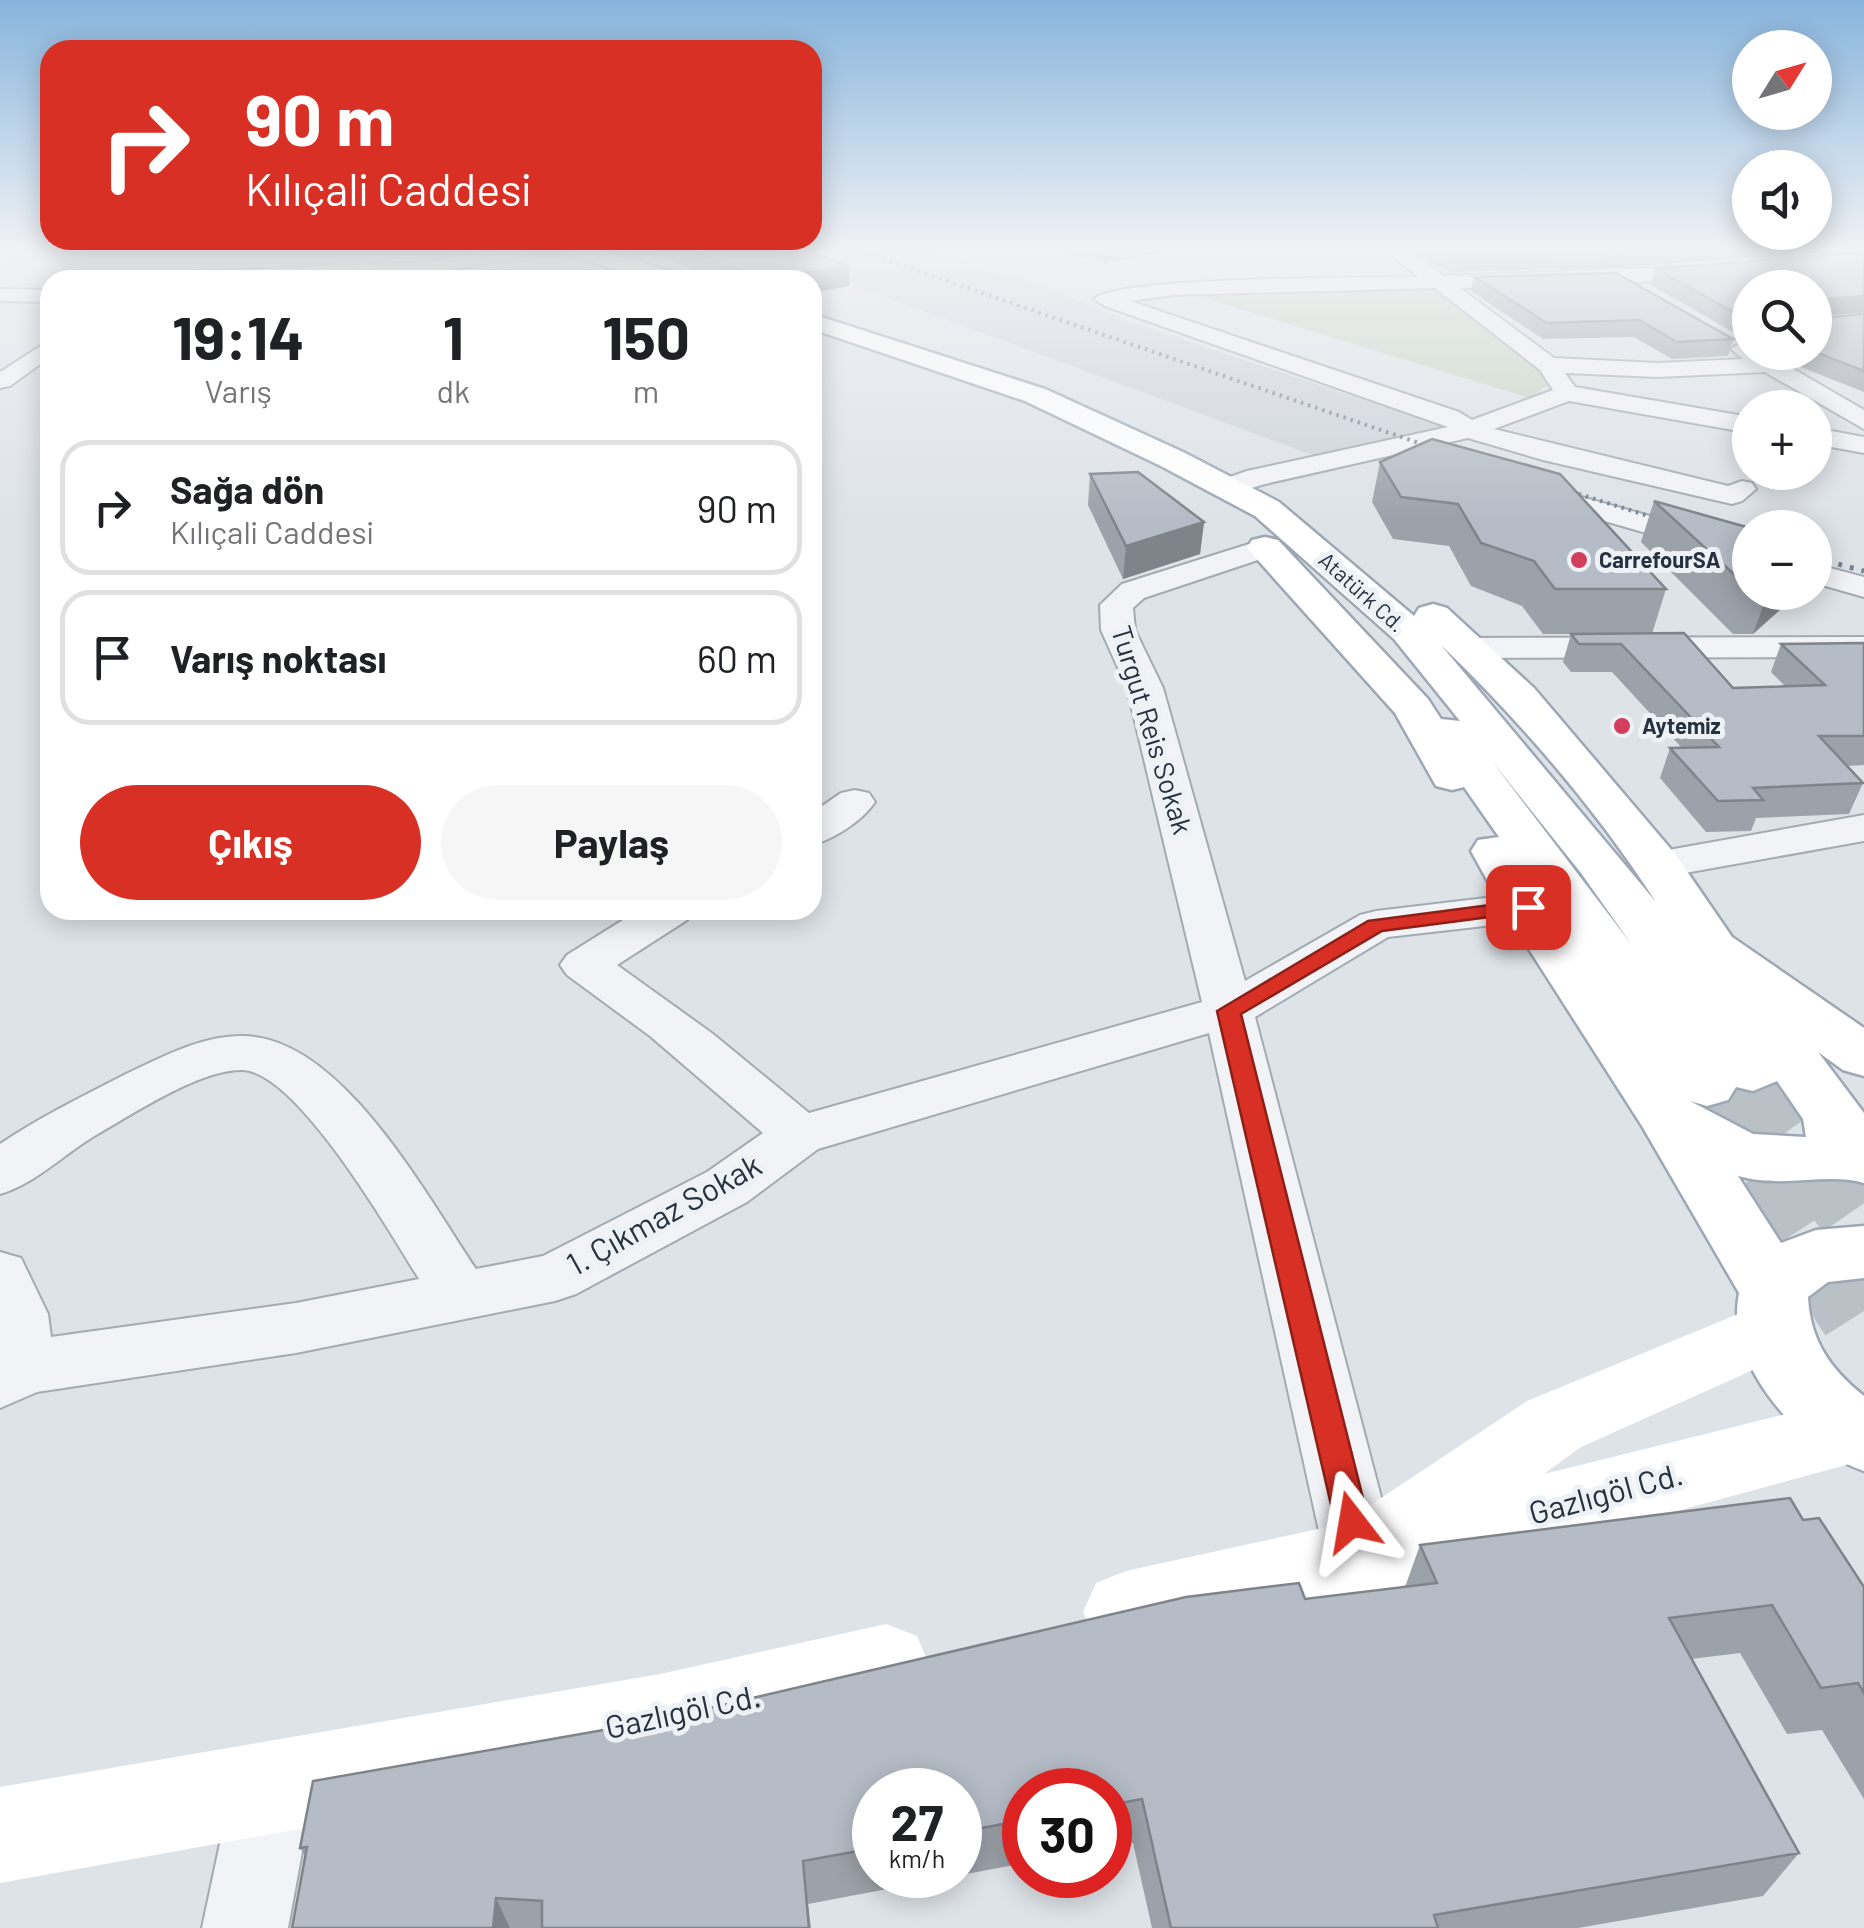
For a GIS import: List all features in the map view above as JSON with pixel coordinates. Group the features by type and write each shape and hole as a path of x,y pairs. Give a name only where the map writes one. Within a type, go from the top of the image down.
{"main road":[{"name":"Atatürk Cd.","path":"824,339 1015,404 1080,434 1276,538 1408,632 1599,862 1754,1071"},
{"name":"Atatürk Cd.","path":"866,339 1035,395 1267,510 1276,538 1398,667 1687,1100"},
{"path":"1276,538 1386,583 1440,622 1518,697 1658,865 1849,1138 1824,1160 1777,1162 1732,1154 1528,907 1413,708 1276,538"},
{"path":"1713,948 1864,1056"},
{"path":"1687,1100 1773,1311 1786,1363 1812,1398 1858,1434"},
{"path":"1773,1311 1784,1275 1807,1258 1840,1251 1864,1252"},
{"name":"Gazlıgöl Cd.","path":"1360,1558 1554,1424 1773,1311"},
{"name":"Gazlıgöl Cd.","path":"0,1835 660,1719 1360,1558 1858,1434"}],"street":[{"path":"1221,339 1450,417 1469,430 1507,443 1732,495 1740,490"},
{"path":"1514,339 1548,365 1567,393"},
{"path":"1,381 40,354"},
{"path":"1548,365 1658,370 1732,367"},
{"path":"1778,370 1811,390"},
{"path":"1,381 40,371"},
{"path":"1824,390 1847,388"},
{"path":"1225,488 1469,430 1567,393 1732,421"},
{"path":"1832,402 1864,421"},
{"path":"1832,439 1864,445"},
{"path":"1390,450 1447,466"},
{"path":"1504,482 1732,549"},
{"name":"Turgut Reis Sokak","path":"1228,1011 1145,688 1118,630 1116,605 1132,591 1276,538"},
{"path":"1832,578 1864,587"},
{"path":"1467,648 1864,647"},
{"path":"822,825 855,802"},
{"path":"1658,865 1864,828"},
{"name":"1. Çıkmaz Sokak","path":"12,1374 296,1328 555,1277 728,1187 799,1135 1228,1011 1376,925 1528,907"},
{"path":"655,920 584,965 632,996 714,1060 799,1135"},
{"path":"1228,1011 1360,1558"},
{"path":"0,1174 111,1104 190,1065 219,1056 258,1054 302,1077 332,1106 461,1295"},
{"path":"0,1276 17,1314 12,1374"},
{"path":"245,1928 272,1787"}],"shaded area":[{"path":"999,339 1182,339 1439,425 1455,437 1337,464"}],"green space":[{"path":"1338,339 1505,339 1541,366 1550,383 1530,398"}],"building":[{"path":"1672,339 1732,339 1677,342"},
{"path":"1832,339 1864,339 1864,371 1832,359"},
{"path":"1432,439 1560,474 1666,589 1555,589 1534,561 1481,543 1458,504 1401,497 1380,462"},
{"path":"1138,472 1204,522 1126,546 1090,474"},
{"path":"1654,501 1732,523 1732,572"},
{"path":"1684,633 1733,688 1825,685 1781,644 1864,643 1864,736 1819,736 1863,783 1753,788 1763,800 1718,801 1670,748 1719,747 1621,644 1579,644 1571,634"},
{"path":"1790,1498 1803,1520 1819,1518 1864,1587 1864,1693 1858,1683 1821,1688 1772,1605 1669,1618 1799,1853 1434,1915 1438,1928 1171,1928 1142,1799 1132,1801 1132,1768 1002,1768 1002,1824 982,1828 982,1768 852,1768 852,1852 803,1861 809,1928 542,1928 542,1901 496,1898 493,1928 292,1928 307,1847 300,1848 313,1781 649,1722 1186,1597 1299,1583 1305,1599 1437,1583 1420,1545"}],"tunnel":[{"path":"1753,1071 1864,1231"},
{"path":"1707,1085 1864,1332"}],"railway":[{"path":"1116,339 1445,452"},
{"path":"1550,485 1674,524"},
{"path":"1832,563 1864,571"}],"place":[{"name":"CarrefourSA","path":"1579,560"},
{"name":"Aytemiz","path":"1622,726"}],"route":[{"path":"1352,1522 1228,1011 1376,925 1528,907"}]}
